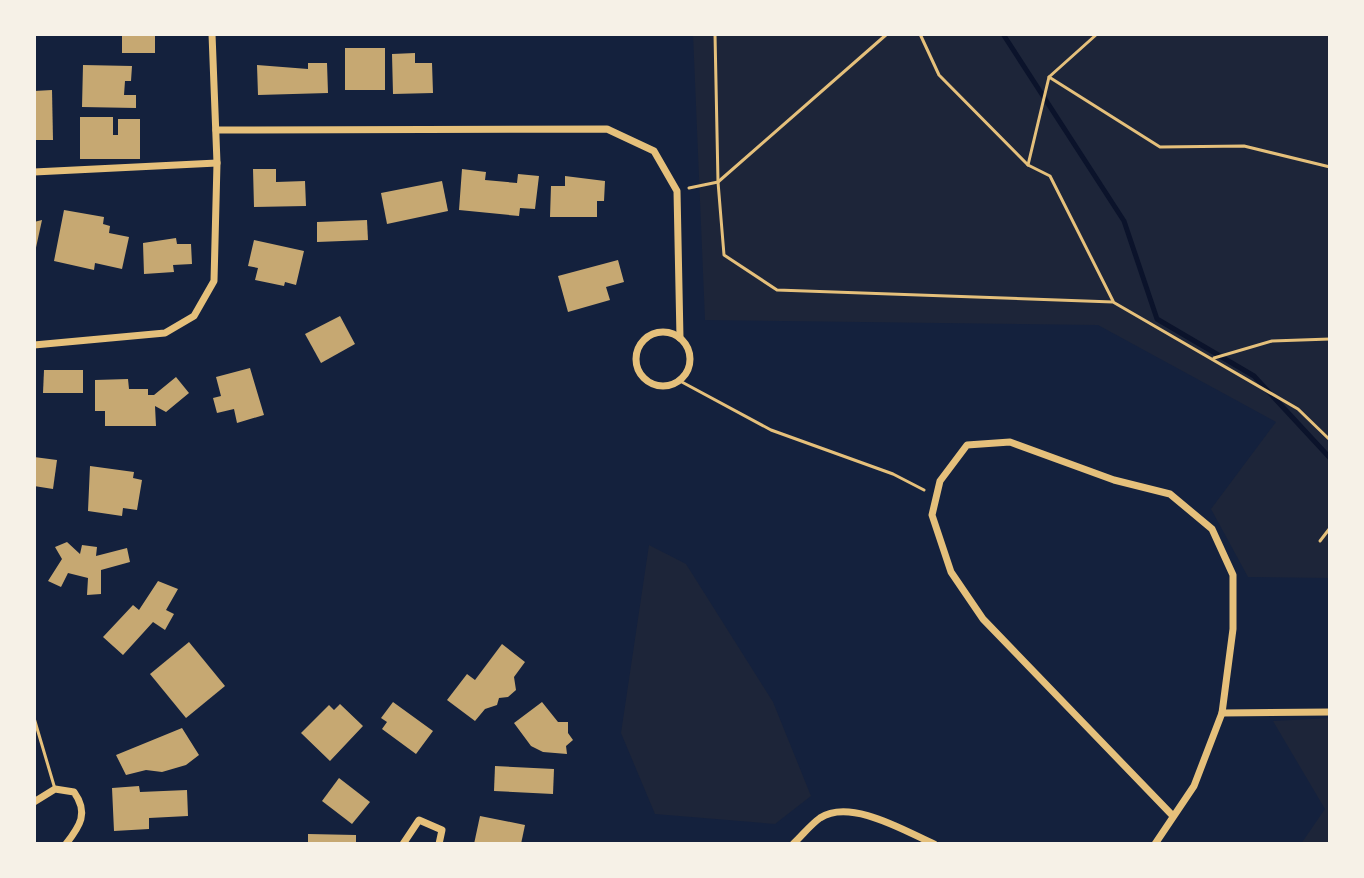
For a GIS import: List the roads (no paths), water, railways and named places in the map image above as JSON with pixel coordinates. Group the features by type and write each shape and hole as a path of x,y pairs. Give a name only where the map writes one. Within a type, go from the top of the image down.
{"street":[{"path":"34,345 165,333 194,316 214,281 217,163 212,34"},
{"path":"216,130 607,129 654,151 677,191 680,338 690,359 680,381 672,385 653,385 639,373 636,364 639,346 653,334 672,333 680,338"},
{"path":"34,172 217,163"},
{"path":"1155,844 1194,786 1222,713 1233,629 1233,575 1212,529 1170,494 1114,480 1010,442 967,445 940,481 932,515 951,572 983,619 1173,816"},
{"path":"1222,713 1330,712"},
{"path":"34,802 55,789 74,792 83,811 81,823 66,844"},
{"path":"793,844 821,817 839,810 879,818 934,844"},
{"path":"403,844 419,820 442,830 439,844"}],"lane":[{"path":"34,718 55,789"}],"waterway":[{"path":"1003,34 1124,221 1157,319 1254,376 1330,458"}]}
